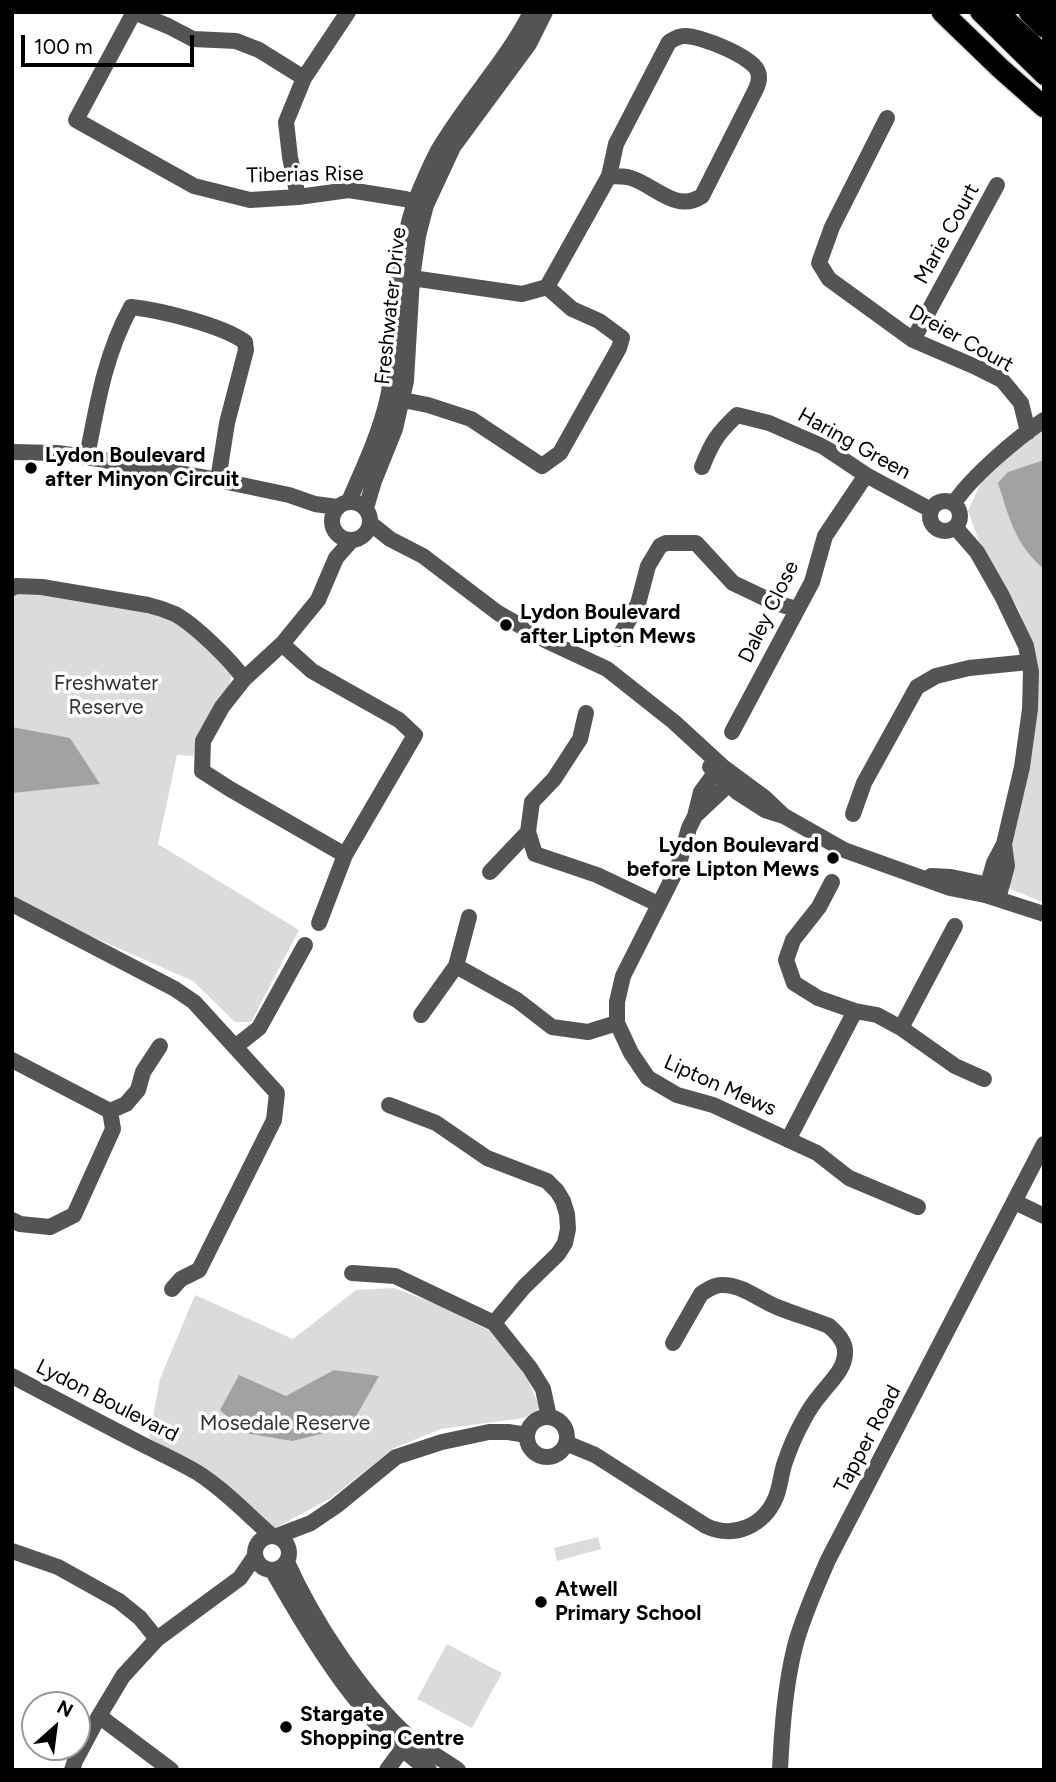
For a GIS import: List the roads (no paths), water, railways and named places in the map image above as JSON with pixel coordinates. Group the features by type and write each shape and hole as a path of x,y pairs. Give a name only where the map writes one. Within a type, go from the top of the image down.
{"highway":[{"path":"942,12 1044,107"},
{"path":"1029,12 1044,27"}],"main road":[{"path":"979,12 1044,76"},
{"path":"1000,12 1044,54"}],"street":[{"path":"134,12 193,39 236,41 259,50 304,78"},
{"name":"Tiberias Rise","path":"134,12 76,120 194,186 250,200 349,190 421,203"},
{"path":"298,197 289,157 286,122 304,78 348,12"},
{"name":"Freshwater Drive","path":"363,527 374,481 395,429 393,361 405,277 418,236 421,203 438,150 517,39 531,12"},
{"name":"Freshwater Drive","path":"421,203 453,148 529,44 545,12"},
{"path":"405,277 522,293 547,287 609,176 616,144 669,42 676,37 687,36 734,53 755,66 759,73 754,93 702,196 683,203 629,177 609,176"},
{"name":"Dreier Court","path":"887,118 832,227 819,262 830,279 913,340 1002,380 1021,403 1028,432"},
{"name":"Marie Court","path":"913,340 997,185"},
{"path":"395,398 471,419 542,466 560,453 619,348 622,338 599,321 572,309 547,287"},
{"path":"87,457 102,378 118,330 131,307 151,310 225,331 245,342 246,350 228,424 218,481"},
{"name":"Freshwater Drive","path":"343,504 395,398"},
{"name":"Haring Green","path":"702,467 709,448 720,431 737,415 769,423 824,447 866,475 931,509"},
{"path":"954,503 961,492 1000,454 1044,420"},
{"path":"12,452 87,457 289,495 315,504 359,502 363,527 337,558 318,600 282,644 244,679 222,707 203,741 202,771 345,855"},
{"name":"Daley Close","path":"732,732 812,582 825,536 866,475"},
{"path":"947,500 954,503 960,512 960,521 956,528 945,532 937,530 930,521 931,509 937,503 947,500"},
{"path":"315,504 343,539 363,527"},
{"path":"337,558 332,515 343,504"},
{"path":"363,527 423,556 498,613 547,641 607,669 674,722 691,746 726,775 765,798 784,816 844,850 950,888 993,892 1044,904"},
{"path":"956,528 977,552 1002,596 1026,646 1031,672 1030,709 1024,755 1004,844 1007,866 993,892"},
{"path":"618,639 638,604 648,566 660,546 666,543 696,544 733,583 775,603 797,609"},
{"path":"12,588 43,587 163,609 184,620 234,665 244,679"},
{"path":"282,644 312,671 399,720 415,735 345,855 319,923"},
{"path":"853,814 864,782 917,687 936,676 970,668 1029,662"},
{"path":"586,713 580,739 554,779 532,802 528,832 535,854 597,875 658,904"},
{"path":"456,966 517,1000 552,1027 588,1032 617,1023 617,1002 623,976 678,867 688,828 726,775"},
{"path":"490,872 528,832"},
{"path":"832,882 818,907 793,940 786,960 794,983 818,998 855,1011 877,1014 955,1066 984,1079"},
{"path":"993,892 1044,914"},
{"path":"12,904 175,989 194,1002 277,1093 274,1120 199,1270 181,1279 172,1289"},
{"path":"421,1015 456,966 469,917"},
{"path":"901,1028 955,926"},
{"path":"235,1047 259,1028 305,945"},
{"path":"788,1140 855,1011"},
{"name":"Lipton Mews","path":"617,1023 631,1053 648,1078 677,1095 713,1105 817,1153 849,1178 918,1207"},
{"path":"110,1111 126,1104 138,1090 143,1072 160,1046"},
{"path":"12,1060 110,1111"},
{"path":"389,1105 436,1123 487,1158 547,1181 563,1201 568,1229 565,1243 558,1254 524,1287 494,1322"},
{"path":"12,1220 20,1224 50,1227 74,1215 113,1129 110,1111"},
{"name":"Tapper Road","path":"780,1770 787,1683 809,1604 835,1547 1044,1144"},
{"path":"1015,1202 1044,1216"},
{"path":"352,1273 395,1276 494,1322 537,1379 547,1400 549,1417"},
{"path":"566,1443 596,1455 716,1531 741,1530 764,1515 776,1496 783,1466 794,1438 811,1408 842,1365 844,1343 829,1326 774,1306 747,1292 723,1285 701,1294 673,1343"},
{"name":"Lydon Boulevard","path":"12,1376 200,1474 225,1492 248,1515 285,1541 271,1559"},
{"path":"549,1417 564,1427 567,1436 561,1451 556,1455 542,1457 532,1451 527,1435 529,1427 535,1421 549,1417"},
{"path":"72,1770 123,1676 157,1639 240,1578 271,1559 310,1523 336,1506 396,1457 442,1442 489,1432 527,1435"},
{"name":"Lydon Boulevard","path":"248,1515 316,1643 373,1720 406,1744 458,1770"},
{"path":"271,1559 262,1538 310,1523"},
{"path":"13,1554 58,1567 119,1601 140,1618 157,1639"},
{"path":"99,1716 171,1770"},
{"path":"387,1770 406,1744"},
{"name":"Lydon Boulevard","path":"406,1744 429,1770"}],"place":[{"name":"Lydon Boulevard after Minyon Circuit","path":"31,468"},
{"name":"Lydon Boulevard after Lipton Mews","path":"506,625"},
{"name":"Lydon Boulevard before Lipton Mews","path":"833,858"},
{"name":"Atwell Primary School","path":"541,1602"},
{"name":"Stargate Shopping Centre","path":"286,1727"}],"park label":[{"name":"Freshwater Reserve","path":"106,696"},
{"name":"Mosedale Reserve","path":"285,1424"}]}
